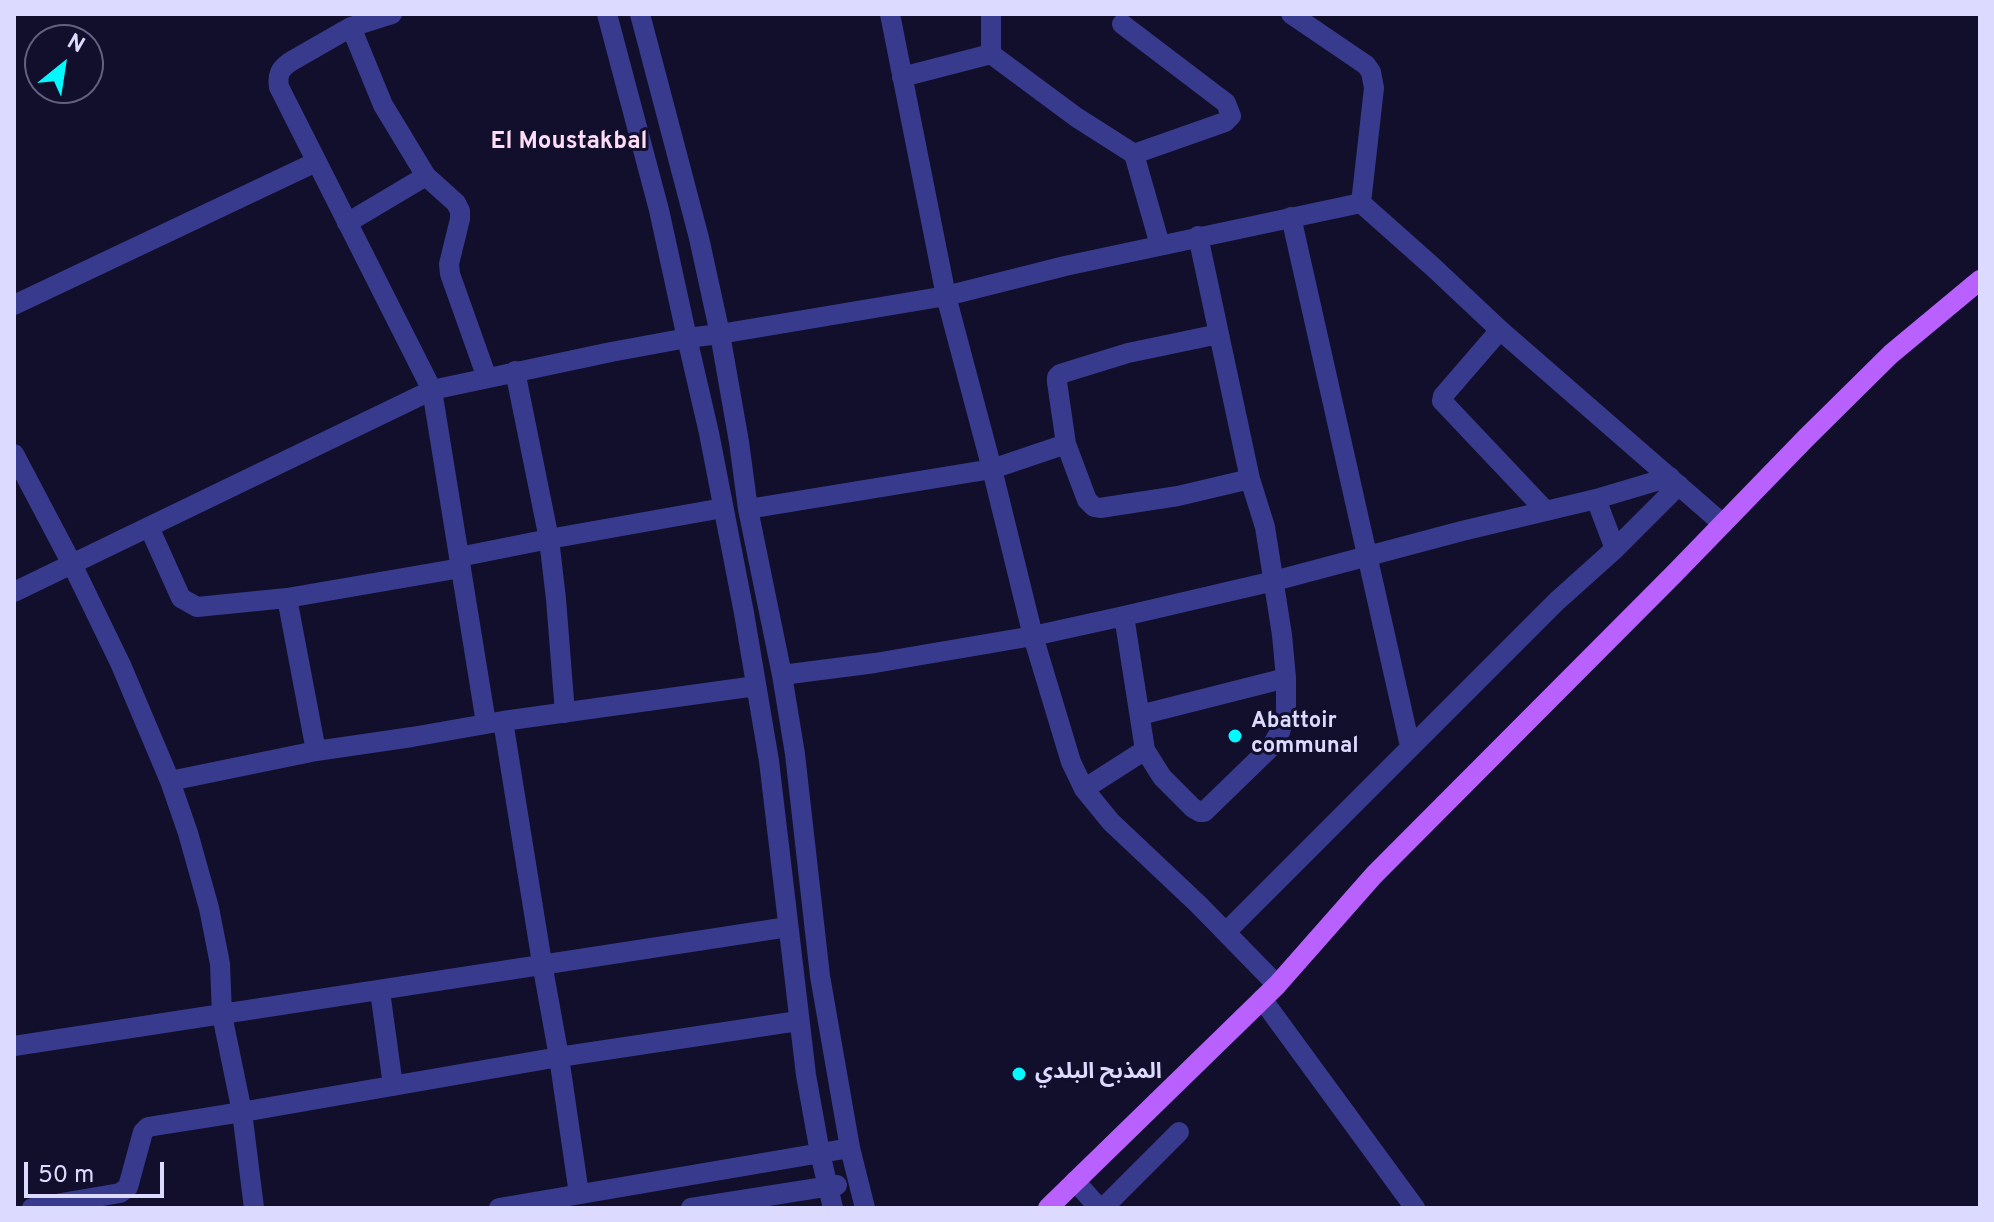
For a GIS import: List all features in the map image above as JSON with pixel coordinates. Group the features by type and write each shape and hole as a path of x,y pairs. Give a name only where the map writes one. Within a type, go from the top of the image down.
{"main road":[{"path":"1048,1208 1270,992 1374,875 1806,438 1891,354 1980,280"}],"street":[{"path":"392,14 351,27 290,62 281,68 279,87 432,390 460,563 542,963 579,1194"},
{"path":"607,14 659,210 709,433 769,761 798,1021 820,1153 833,1208"},
{"path":"640,14 699,238 720,334 748,509 795,754 820,976 850,1148 865,1208"},
{"path":"890,14 946,296 1033,636 1071,762 1084,789 1111,822 1226,932 1270,992 1415,1208"},
{"path":"991,14 991,54"},
{"path":"1291,14 1366,65 1371,72 1374,88 1361,203"},
{"path":"1119,17 1226,103 1231,116 1225,122 1134,154"},
{"path":"351,27 383,105 426,176 456,203 460,211 449,264 450,274 487,378"},
{"path":"902,77 991,54"},
{"path":"991,54 1076,117 1134,154 1160,245"},
{"path":"14,305 316,162"},
{"path":"347,223 426,176"},
{"path":"14,592 432,390 687,338 946,296 1198,236 1361,203"},
{"path":"1361,203 1500,330 1723,524"},
{"path":"1291,217 1410,746"},
{"path":"1124,616 1145,750 1162,777 1193,808 1204,812 1271,747 1286,713 1286,678 1265,527 1250,479 1198,236"},
{"path":"1500,330 1442,401 1546,511"},
{"path":"1219,334 1128,353 1060,374 1057,382 1066,444 1087,500 1094,507 1178,496 1250,479"},
{"path":"515,371 549,539 565,713"},
{"path":"748,509 992,469 1066,444"},
{"path":"14,454 121,665 170,781 188,833 209,908 220,964 222,1015 242,1112 254,1208"},
{"path":"782,675 875,663 1033,636 1274,581 1674,481"},
{"path":"1226,932 1557,601 1615,549 1674,481"},
{"path":"1596,499 1615,549"},
{"path":"149,527 181,598 197,607 287,598 460,563 549,539 723,508"},
{"path":"287,598 316,751"},
{"path":"1140,715 1286,678"},
{"path":"170,781 316,751 494,722 756,686"},
{"path":"1084,789 1145,750"},
{"path":"14,1046 788,927"},
{"path":"380,991 393,1086"},
{"path":"32,1208 120,1193 128,1187 141,1136 148,1127 559,1057 798,1021"},
{"path":"1075,1181 1101,1208 1179,1132"},
{"path":"501,1208 850,1148"},
{"path":"691,1208 858,1182"}],"place":[{"name":"Abattoir communal","path":"1235,736"},
{"name":"المذبح البلدي","path":"1019,1074"}],"district":[{"name":"El Moustakbal","path":"569,143"}]}
